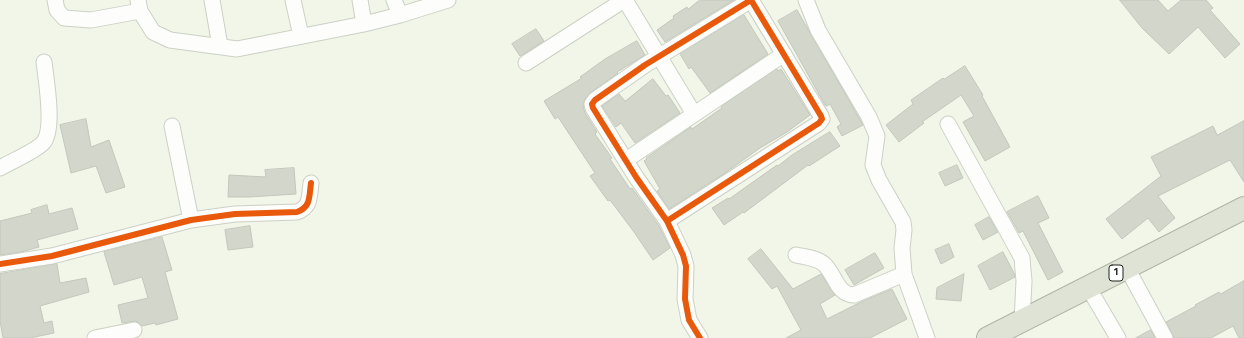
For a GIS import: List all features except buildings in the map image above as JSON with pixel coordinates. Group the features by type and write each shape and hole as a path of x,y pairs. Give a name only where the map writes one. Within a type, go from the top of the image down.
{"highway":[{"name":"1","path":"988,338 1244,208"}],"street":[{"path":"56,0 57,10 64,18 91,20 139,6 153,32 170,40 237,49 364,24 400,15 448,0"},
{"path":"212,0 220,46"},
{"path":"293,0 301,36"},
{"path":"360,0 364,24"},
{"path":"394,0 400,15"},
{"path":"526,63 624,0 694,114"},
{"path":"667,221 819,123 822,119 822,116 751,0 659,57 608,91 592,104 593,108 626,160 667,221 683,255 686,266 685,299 689,320 700,338"},
{"path":"806,0 818,30 869,116 877,136 872,165 903,222 904,230 902,248 904,274 928,338"},
{"path":"626,160 784,54"},
{"path":"0,168 34,150 43,143 46,137 50,121 44,62"},
{"path":"948,124 1022,258 1024,281 1022,321"},
{"path":"172,126 190,220"},
{"path":"0,264 52,256 190,220 235,214 297,212 303,210 307,206 311,183"},
{"path":"796,255 822,263 843,292 848,295 854,295 904,274"},
{"path":"1127,268 1165,338"},
{"path":"1088,287 1118,338"},
{"path":"95,338 134,330"}],"cycle path":[{"path":"667,221 819,123 822,119 751,0"},
{"path":"700,338 689,320 685,299 686,266 683,255 667,221 636,177 593,108 592,104 595,100 645,65 751,0"},
{"path":"0,264 52,256 191,220 235,214 297,212 302,210 307,204 311,183"}]}
